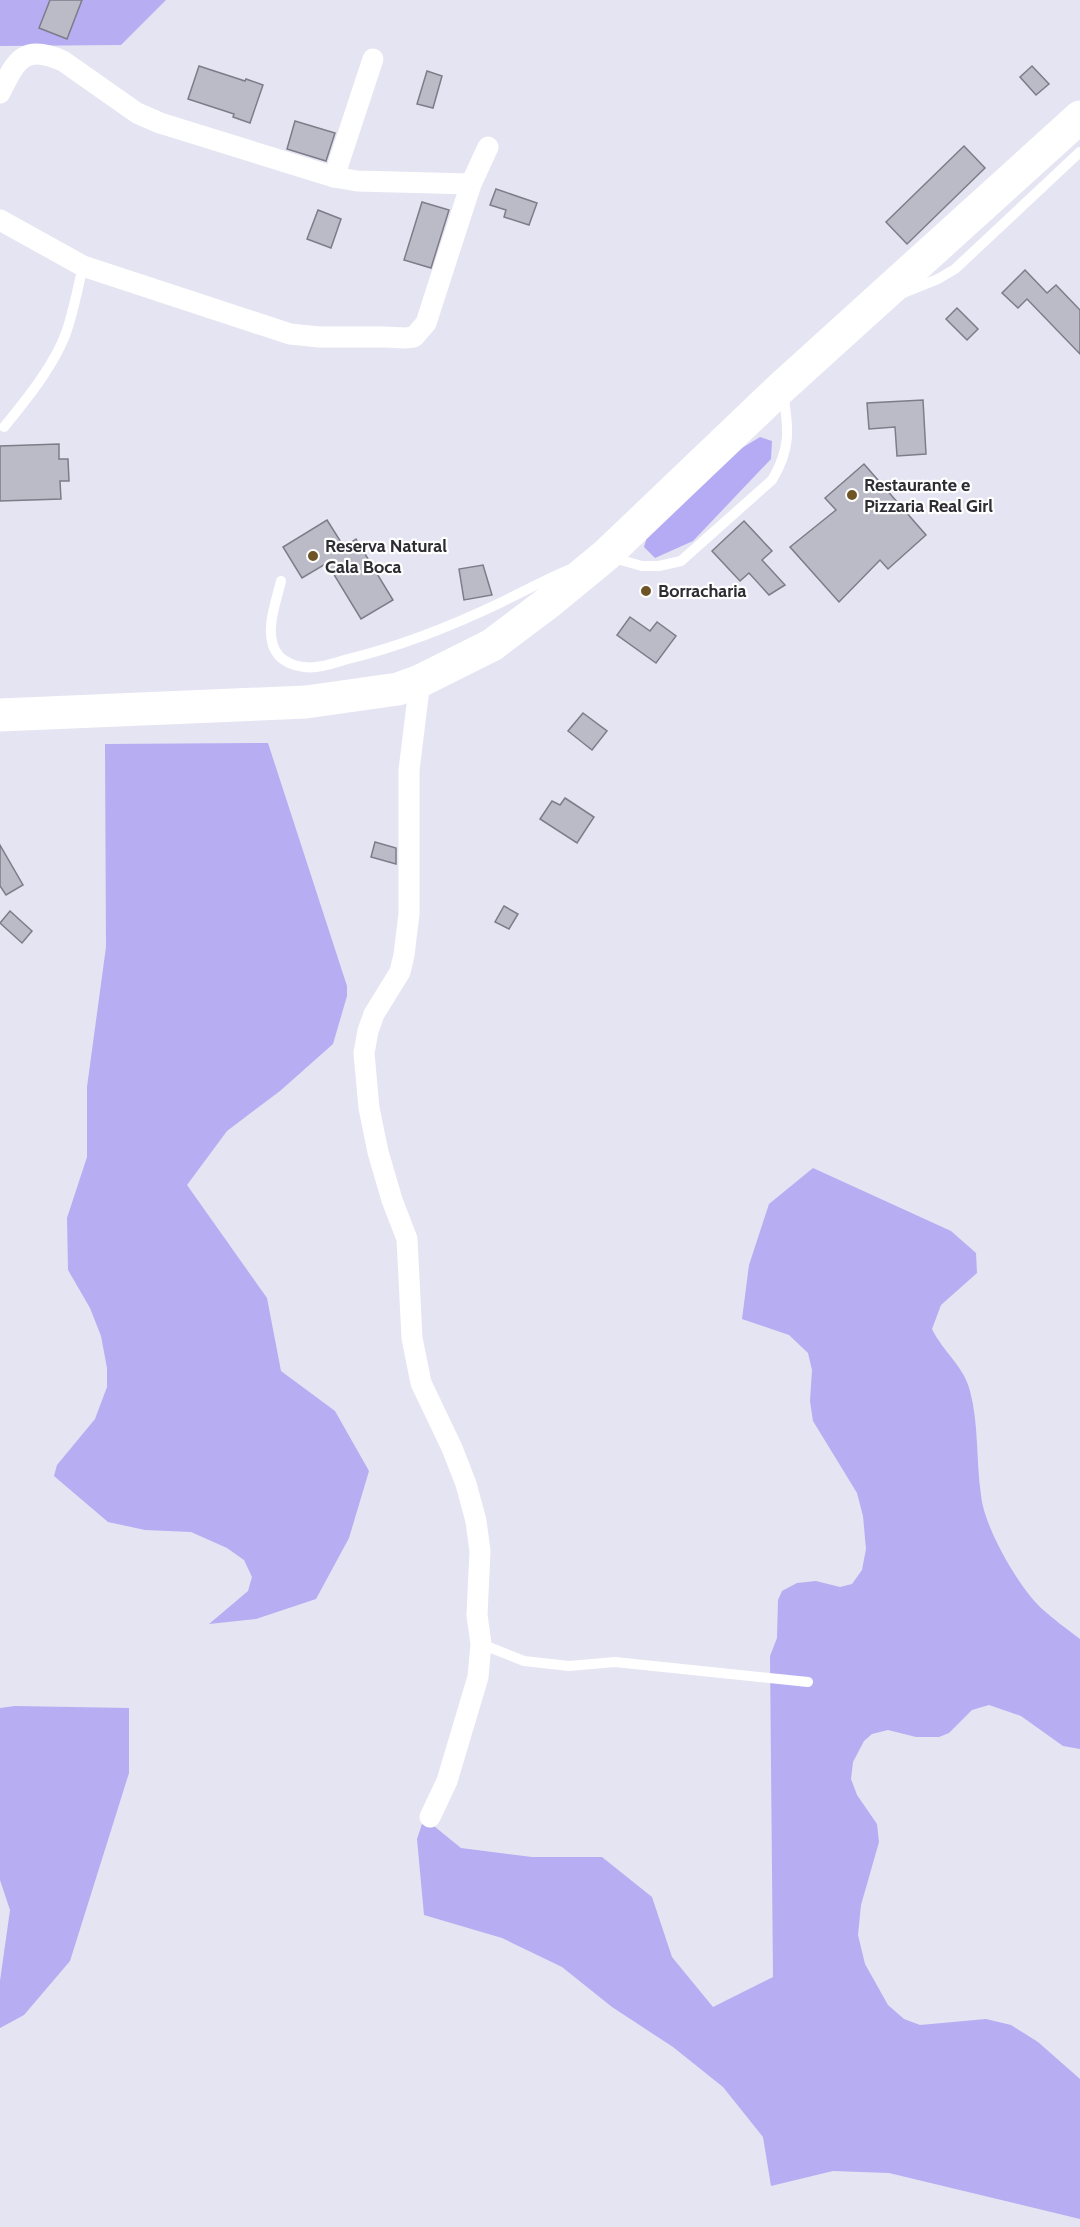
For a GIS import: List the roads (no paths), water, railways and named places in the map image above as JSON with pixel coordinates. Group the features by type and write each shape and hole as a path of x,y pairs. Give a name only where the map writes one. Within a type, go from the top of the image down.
{"highway":[{"path":"0,715 306,702 398,688 420,681 492,645 606,555 782,387 1080,117"}],"street":[{"path":"0,93 15,64 34,54 50,55 63,61 136,113 160,123 333,177 357,181 471,184"},
{"path":"333,177 373,58"},
{"path":"0,220 83,266 290,334 319,337 385,336 405,339 414,336 426,322 471,184 488,147"},
{"path":"420,681 409,770 409,903 404,955 400,972 374,1014 364,1053 369,1108 378,1152 392,1200 408,1239 412,1338 421,1383 452,1448 466,1484 476,1521 480,1551 477,1615 482,1644 478,1677 447,1781 430,1817"}],"lane":[{"path":"875,303 938,279 956,269 1080,152"},
{"path":"1,424 21,406 58,352 67,330 83,266"},
{"path":"281,581 270,631 273,644 279,655 288,663 303,667 316,667 362,656 406,641 501,603 546,579 606,555 642,566 658,566 681,561 772,480 782,464 788,427 782,387"},
{"path":"482,1644 525,1661 569,1666 615,1662 808,1682"}],"place":[{"name":"Restaurante e Pizzaria Real Girl","path":"852,495"},
{"name":"Reserva Natural Cala Boca","path":"313,556"},
{"name":"Borracharia","path":"646,591"}]}
